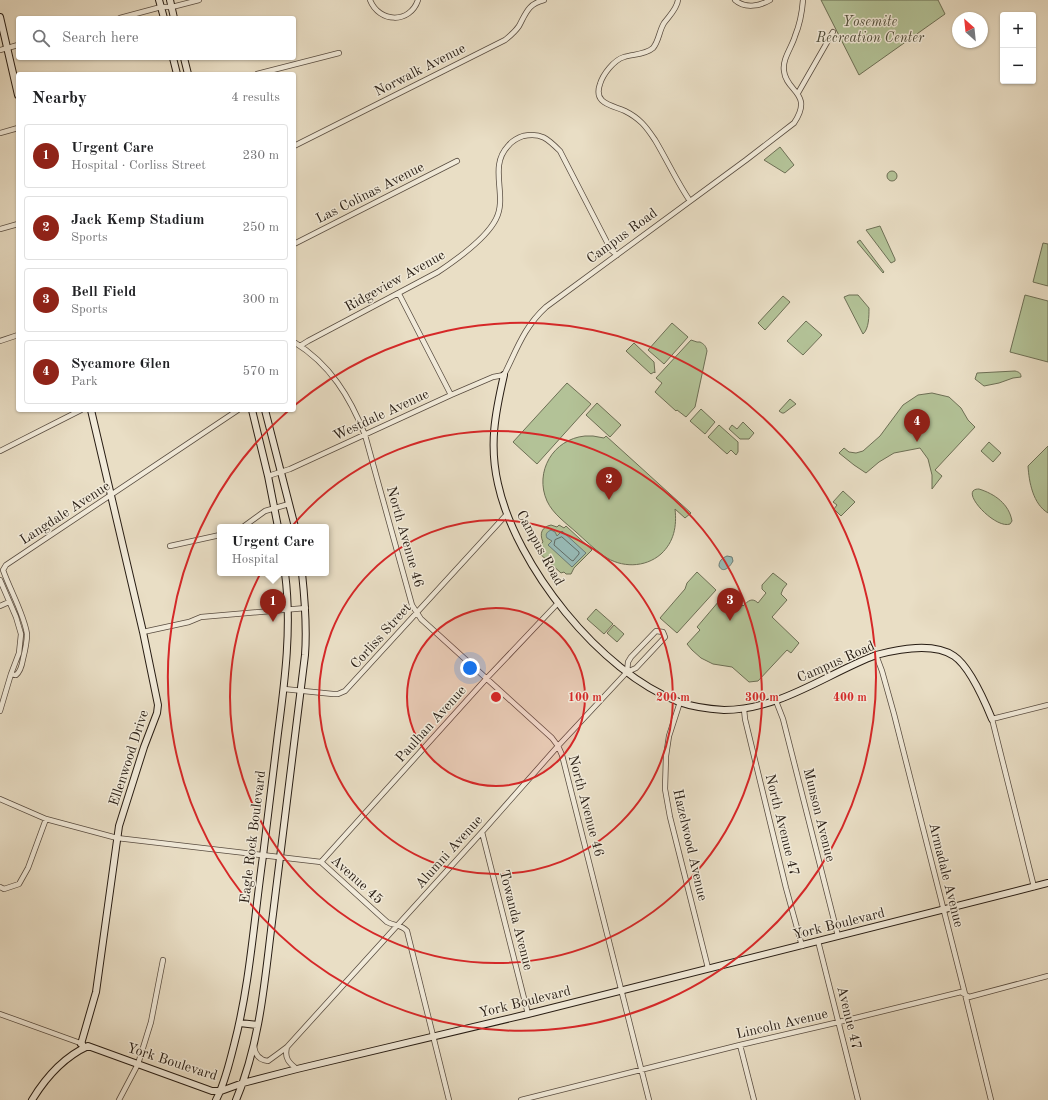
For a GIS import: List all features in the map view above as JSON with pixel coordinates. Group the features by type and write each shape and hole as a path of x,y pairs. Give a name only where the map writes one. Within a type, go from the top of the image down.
{"main road":[{"path":"159,0 163,16"},
{"path":"170,0 174,16"},
{"path":"0,17 16,86"},
{"path":"174,60 176,72"},
{"path":"184,60 188,72"},
{"name":"Campus Road","path":"504,375 495,419 494,452 498,484 507,514 535,570 558,603 586,636 626,672 655,690 680,702 710,709 744,709 762,706 776,701 888,652 912,648 933,648 955,656 962,662 992,719"},
{"name":"Ellenwood Drive","path":"81,1044 96,992 119,826 144,747 157,713 158,705 143,632 91,412"},
{"path":"252,412 268,476 277,524"},
{"path":"266,412 294,524"},
{"name":"Eagle Rock Boulevard","path":"216,1100 221,1091 229,1066 240,1023 248,973 284,689 288,609 285,576"},
{"path":"236,1100 243,1083 255,1038 263,995 306,648 306,608 302,576"},
{"name":"York Boulevard","path":"88,1046 212,1091 221,1091 243,1083 297,1069 528,1014 1048,883"},
{"path":"240,1023 257,1025"},
{"path":"32,1100 49,1076 64,1062 88,1046"}],"street":[{"path":"127,16 161,7 172,7 199,0"},
{"path":"370,0 376,10 382,15 391,18 398,18 412,9 418,0"},
{"name":"Norwalk Avenue","path":"296,145 505,40 518,27 527,10 533,5 544,0"},
{"path":"678,0 676,8 663,25 656,44 652,49 616,60 601,81 599,95 606,104 630,113 644,124 658,145 690,201"},
{"path":"735,0 746,5 757,5 770,0"},
{"path":"804,0 795,37 784,64 785,76 798,93 833,32"},
{"path":"0,50 16,46"},
{"path":"265,72 339,53"},
{"name":"Campus Road","path":"504,375 522,336 536,316 546,307 794,123 800,111 801,104 798,93"},
{"path":"0,133 16,129"},
{"name":"Ridgeview Avenue","path":"300,346 438,272 451,264 483,236 497,218 499,209 499,163 506,148 520,137 537,134 551,141 560,150 611,250 617,255"},
{"name":"Las Colinas Avenue","path":"296,243 457,161"},
{"path":"0,229 16,225"},
{"path":"399,294 451,395"},
{"path":"0,341 16,336"},
{"name":"North Avenue 46","path":"296,343 325,368 339,384 356,414 365,435 412,605 421,619 552,738 558,746 562,755 649,1100"},
{"name":"Westdale Avenue","path":"268,476 282,472 493,377 504,375"},
{"path":"0,451 77,412"},
{"name":"Langdale Avenue","path":"11,674 16,675 20,670 27,636 18,607 3,570 6,565 235,412"},
{"path":"247,524 265,511 289,504"},
{"name":"Corliss Street","path":"284,689 333,694 338,694 345,691 507,514"},
{"path":"170,546 217,536"},
{"path":"0,580 16,617 20,634 19,653 0,711"},
{"path":"0,606 9,602"},
{"name":"Paulhan Avenue","path":"321,862 486,679 558,603"},
{"path":"143,632 190,622 201,617 306,608"},
{"name":"Alumni Avenue","path":"255,1038 254,1050 260,1059 268,1061 287,1047 626,672 636,668 665,637 663,632 656,631 631,657 628,662 626,672"},
{"name":"Armadale Avenue","path":"876,656 882,671 894,714 991,1100"},
{"name":"Munson Avenue","path":"776,701 783,719 838,936"},
{"name":"Hazelwood Avenue","path":"680,702 669,736 666,756 665,789 670,817 708,968"},
{"path":"992,719 1048,705"},
{"name":"North Avenue 47","path":"744,709 745,719 786,888 802,946"},
{"name":"Campus Road","path":"992,719 1034,887"},
{"name":"Avenue 45","path":"0,799 46,819 117,838 321,862 387,922 398,925 407,931 449,1100"},
{"path":"0,887 4,889 19,884 28,868 46,819"},
{"name":"Towanda Avenue","path":"482,832 528,1014"},
{"name":"Avenue 47","path":"818,941 858,1100"},
{"path":"119,1100 138,1064 151,1022 163,960"},
{"name":"Lincoln Avenue","path":"521,1100 740,1045 961,992 969,997 1048,976"},
{"path":"0,1014 88,1046"},
{"path":"740,1045 754,1100"},
{"path":"287,1047 285,1052 287,1060 297,1069"}],"green space":[{"name":"Yosemite Recreation Center","path":"821,0 938,0 945,14 859,75"},
{"path":"780,147 794,165 785,173 764,160"},
{"path":"890,171 894,171 896,172 896,180 890,181 887,178 887,174"},
{"path":"880,226 895,259 895,261 891,263 866,230"},
{"path":"860,240 884,272 883,273 857,242"},
{"path":"1043,243 1048,244 1048,286 1033,282"},
{"path":"849,295 858,295 869,308 868,326 863,334 844,297"},
{"path":"1025,295 1048,301 1048,362 1010,352"},
{"path":"783,296 790,302 765,330 758,323"},
{"path":"806,321 822,335 803,355 787,341"},
{"path":"672,323 688,337 664,364 648,350"},
{"path":"691,340 703,344 707,351 695,407 686,417 677,410 676,411 655,392 662,383 656,378"},
{"path":"634,343 654,362 655,373 654,372 651,374 626,351"},
{"path":"1015,371 1020,373 1021,377 984,386 975,379 977,373"},
{"path":"567,383 591,404 537,464 513,442"},
{"path":"932,393 949,397 961,408 968,420 975,427 935,470 942,476 932,489 932,475 928,459 920,448 894,453 879,462 866,473 839,453 844,448 849,452 856,453 863,451 880,436 903,405 918,395"},
{"path":"790,399 796,404 784,413 779,411"},
{"path":"597,403 621,425 610,437 586,415"},
{"path":"701,409 715,422 705,434 690,421"},
{"path":"743,422 754,433 749,439 740,439 729,429 732,425 737,429"},
{"path":"719,425 738,442 738,452 736,455 731,450 727,454 708,437"},
{"path":"585,436 604,438 606,436 691,513 685,518 675,509 675,528 672,539 661,554 655,559 633,565 618,563 611,560 604,556 564,522 547,501 543,479 545,468 549,459 555,450 564,443 574,438"},
{"path":"989,442 1001,453 993,462 981,451"},
{"path":"1048,446 1048,513 1035,498 1029,479 1028,466"},
{"path":"975,489 979,489 1000,500 1008,510 1012,521 1010,524 998,522 984,512 974,500 972,495"},
{"path":"843,491 855,502 841,516 834,509 837,505 833,502"},
{"path":"551,525 557,527 559,525 564,528 566,526 592,550 574,568 571,574 566,574 564,572 561,573 539,553 543,549 540,545 543,542 541,533 545,527"},
{"path":"697,572 716,590 677,633 660,618 685,589 687,583"},
{"path":"773,573 787,584 781,594 787,600 772,617 799,643 791,653 787,650 758,681 749,682 732,667 713,664 701,658 692,650 687,644 700,630 697,627 725,594 729,594 743,606 748,601 752,600 758,603 766,593 762,589 762,585"},
{"path":"596,609 613,624 604,634 587,619"},
{"path":"614,625 624,634 617,642 607,633"}],"water":[{"path":"551,530 555,532 557,536 562,531 586,553 572,567 548,545 552,541 546,537 546,534"},
{"path":"727,556 732,557 733,561 724,570 719,566 722,559"}],"place":[{"name":"Sycamore Glen","path":"917,442"},
{"name":"Jack Kemp Stadium","path":"609,500"},
{"name":"Bell Field","path":"730,621"},
{"name":"Urgent Care","path":"273,622"}]}
